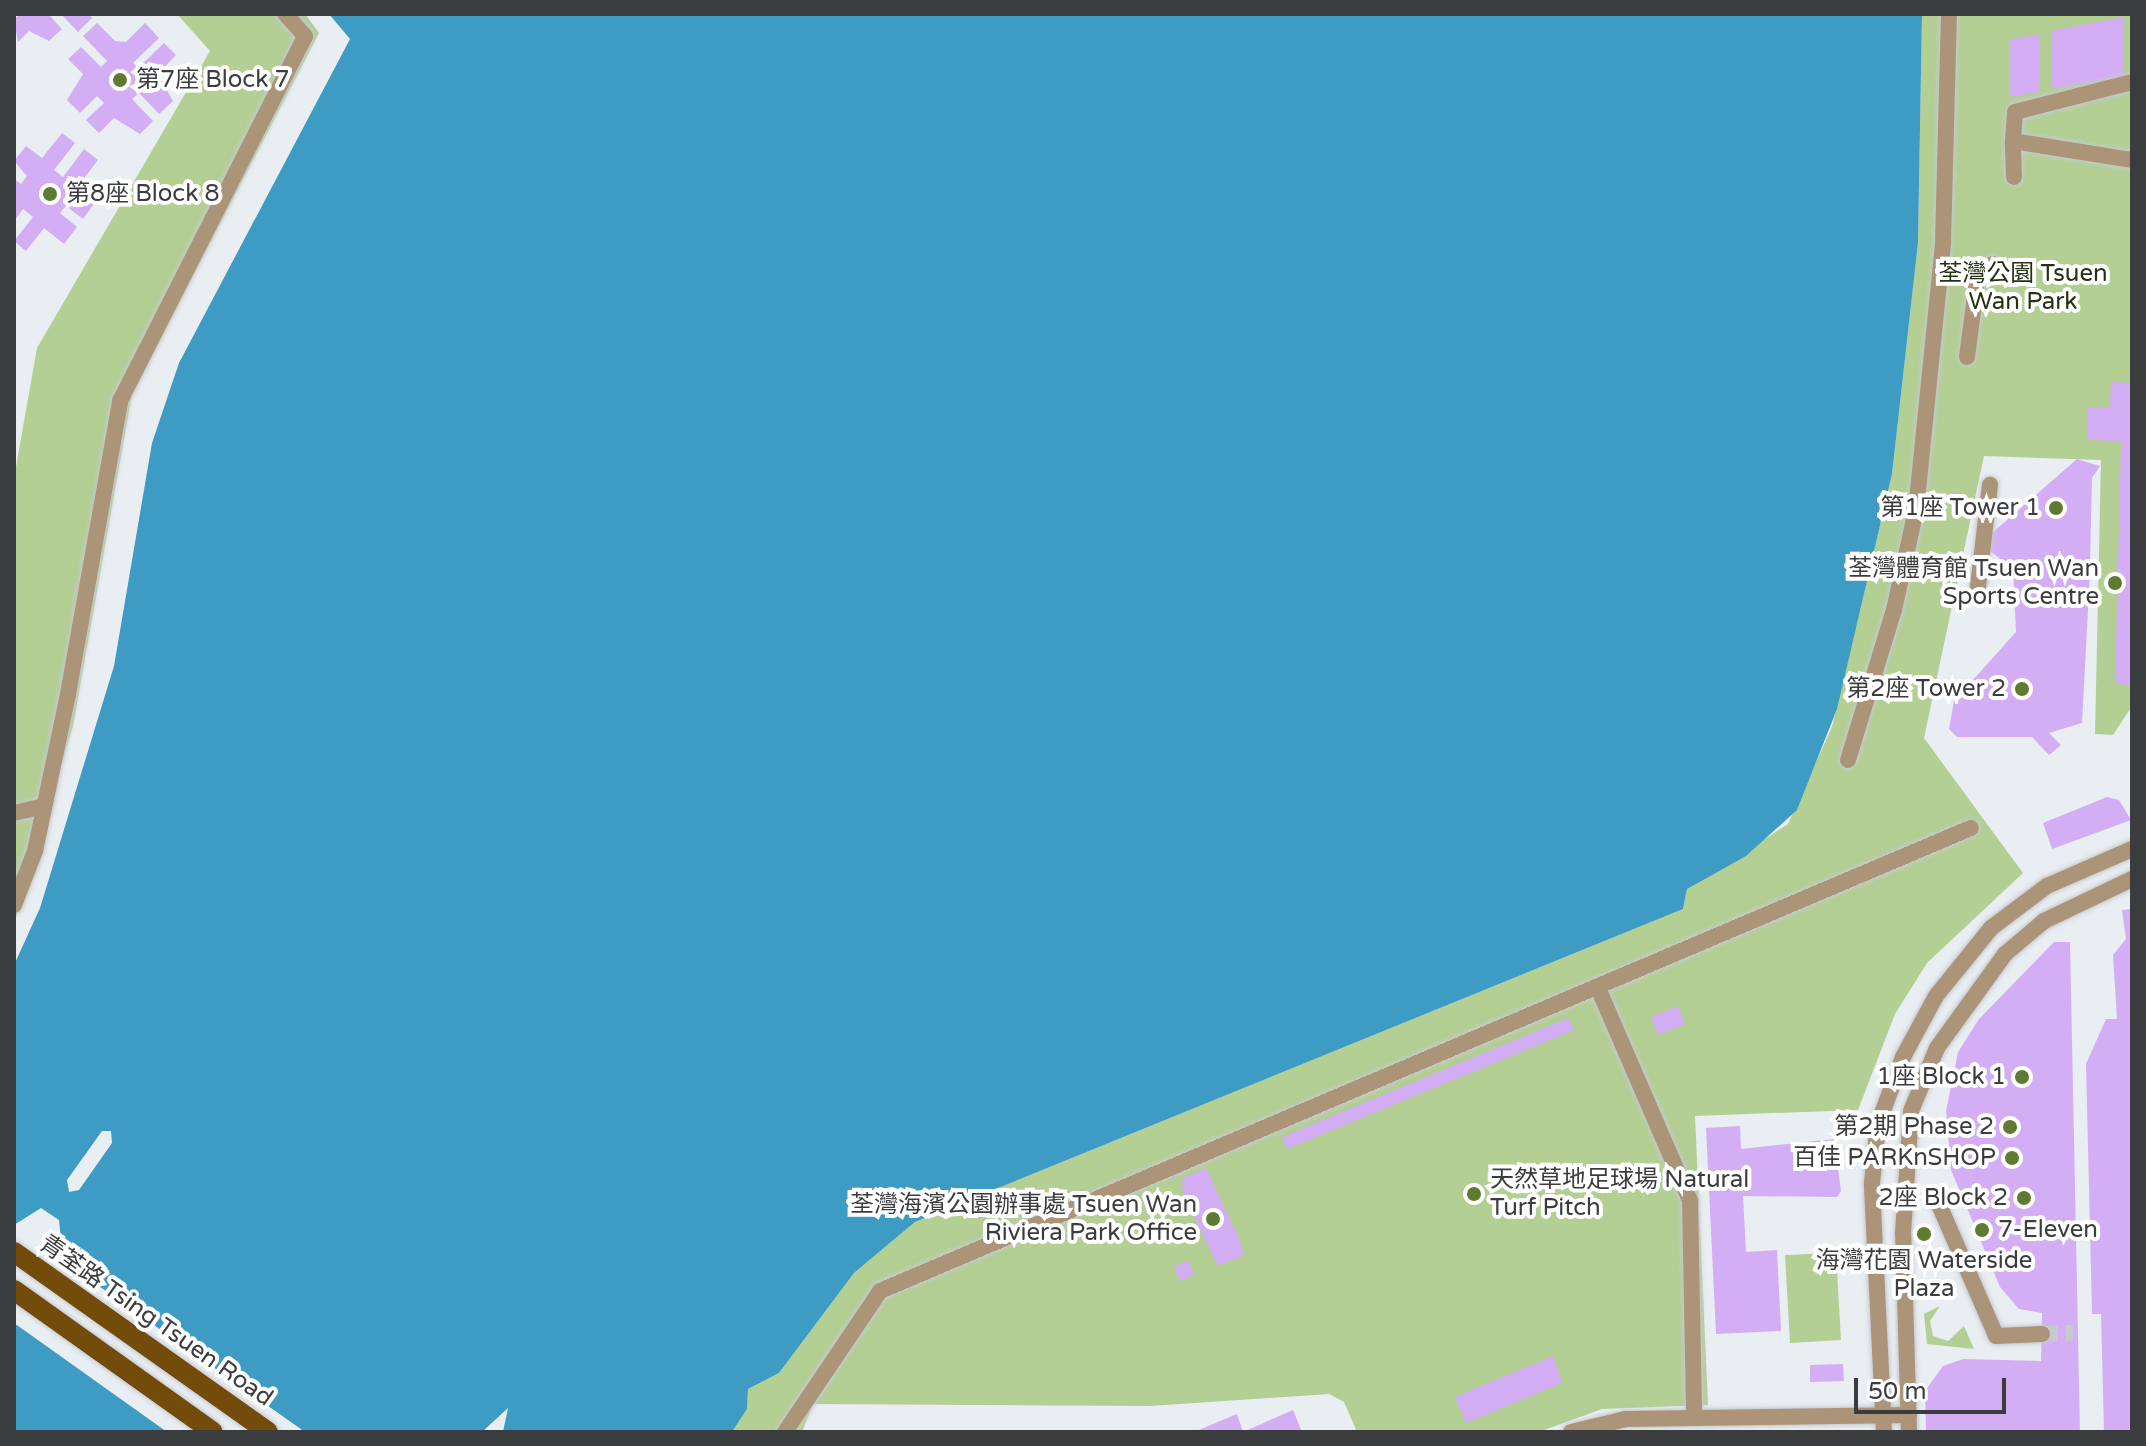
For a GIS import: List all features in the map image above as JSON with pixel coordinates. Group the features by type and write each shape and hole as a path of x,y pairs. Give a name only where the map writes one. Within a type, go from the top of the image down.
{"main road":[{"name":"青荃路 Tsing Tsuen Road","path":"14,1252 268,1432"},
{"path":"14,1290 213,1432"}],"street":[{"path":"14,905 44,806 120,401 305,36 285,14"},
{"path":"1848,760 1894,610 1916,510 1943,242 1949,14"},
{"path":"2014,177 2015,112 2132,82"},
{"path":"2013,141 2132,160"},
{"path":"1967,357 1978,272 1993,264"},
{"path":"1978,587 1990,485"},
{"path":"14,813 44,806"},
{"path":"785,1432 880,1291 1971,828"},
{"path":"1884,1424 1872,1183 1878,1124 1903,1057 1936,996 1991,928 2047,886 2132,849"},
{"path":"1571,1432 1626,1419 1694,1416 1909,1424 1907,1145 1911,1111 1937,1048 2005,954 2044,921 2132,879"},
{"path":"1598,988 1690,1201 1694,1416"},
{"path":"1937,1200 1996,1336 2042,1334"}],"green space":[{"path":"177,14 305,14 319,33 132,394 73,726 14,924 14,478 37,348 210,51"},
{"name":"荃灣公園 Tsuen Wan Park","path":"1922,14 2132,14 2132,706 2113,735 2095,734 2101,460 1984,456 1924,738 2023,873 1927,963 1895,1014 1858,1110 1695,1116 1708,1405 1602,1409 1539,1432 1357,1432 1344,1402 1329,1394 1150,1406 813,1404 802,1432 732,1432 747,1409 748,1389 779,1373 854,1273 915,1222 1683,909 1687,889 1788,824 1832,727 1892,474 1918,243"},
{"path":"1836,1253 1841,1340 1790,1343 1785,1255"},
{"path":"1940,1306 1930,1321 1933,1336 1948,1341 1964,1326 1974,1349 1927,1344 1924,1314"}],"water":[{"path":"329,14 1922,14 1918,243 1892,474 1837,709 1797,810 1746,856 1687,889 1683,909 915,1222 854,1273 779,1373 748,1389 747,1409 732,1432 503,1432 508,1408 482,1432 14,1432 14,1305 61,1239 59,1220 41,1208 14,1225 14,965 40,908 114,666 152,443 179,363 350,39","holes":["102,1131 111,1131 112,1143 79,1190 69,1192 67,1180"]}],"pier":[{"path":"48,1250 305,1432 167,1432 14,1323 14,1298"}],"building":[{"path":"20,14 48,14 62,29 49,41 29,31 18,42 14,20"},
{"path":"61,14 88,14 92,18 78,32"},
{"path":"2124,17 2124,76 2051,89 2051,31"},
{"name":"第7座 Block 7","path":"97,23 115,41 126,42 145,23 159,38 133,63 138,68 164,43 176,55 158,74 173,101 159,114 139,93 132,99 153,121 140,134 114,118 99,133 86,120 104,103 97,96 80,113 67,100 83,74 68,59 81,47 101,67 107,61 83,36"},
{"path":"2040,34 2039,92 2009,97 2010,39"},
{"name":"第8座 Block 8","path":"62,133 75,143 54,170 63,177 84,149 98,160 78,186 96,201 83,219 66,206 60,213 77,227 64,244 44,228 26,251 14,241 33,217 23,209 14,221 14,179 21,184 27,176 14,161 26,146 42,158"},
{"name":"荃灣體育館 Tsuen Wan Sports Centre","path":"2111,382 2132,383 2132,685 2115,684 2121,441 2087,440 2088,408 2110,408"},
{"path":"2077,459 2100,466 2092,478 2090,563 2098,571 2090,572 2082,723 2049,733 2061,745 2049,755 2032,737 1957,737 1949,729 1954,701 2016,632 2013,569 1989,550 1991,534"},
{"path":"2107,797 2119,800 2131,820 2052,849 2043,823"},
{"path":"2132,909 2132,1432 2104,1432 2101,1314 2092,1314 2086,1064 2106,1019 2117,1019 2113,955 2126,939 2122,910"},
{"name":"第2期 Phase 2","path":"2054,942 2070,942 2080,1432 1926,1432 1925,1391 1943,1366 1963,1359 2041,1361 2042,1313 2019,1309 2000,1287 1951,1170 1946,1111 1958,1052 1979,1019"},
{"path":"1678,1006 1685,1024 1658,1035 1651,1017"},
{"path":"1568,1018 1574,1030 1287,1149 1282,1137"},
{"path":"1740,1126 1741,1149 1834,1139 1841,1191 1837,1197 1743,1196 1746,1252 1777,1250 1781,1331 1716,1334 1706,1128"},
{"name":"荃灣海濱公園辦事處 Tsuen Wan Riviera Park Office","path":"1206,1168 1242,1245 1243,1256 1218,1266 1183,1194 1182,1179"},
{"path":"1188,1261 1194,1275 1180,1281 1174,1266"},
{"path":"1553,1356 1562,1383 1466,1423 1455,1397"},
{"path":"1843,1364 1844,1381 1810,1382 1810,1365"},
{"path":"1293,1410 1302,1432 1243,1432"},
{"path":"1237,1414 1243,1432 1194,1432"}],"tunnel":[{"path":"2042,1334 2073,1333"}],"place":[{"name":"第7座 Block 7","path":"120,80"},
{"name":"第8座 Block 8","path":"50,194"},
{"name":"第1座 Tower 1","path":"2056,508"},
{"name":"荃灣體育館 Tsuen Wan Sports Centre","path":"2115,583"},
{"name":"第2座 Tower 2","path":"2022,689"},
{"name":"1座 Block 1","path":"2022,1077"},
{"name":"第2期 Phase 2","path":"2010,1127"},
{"name":"百佳 PARKnSHOP","path":"2012,1158"},
{"name":"天然草地足球場 Natural Turf Pitch","path":"1474,1194"},
{"name":"2座 Block 2","path":"2024,1198"},
{"name":"荃灣海濱公園辦事處 Tsuen Wan Riviera Park Office","path":"1213,1219"},
{"name":"7-Eleven","path":"1982,1230"},
{"name":"海灣花園 Waterside Plaza","path":"1924,1234"}]}
